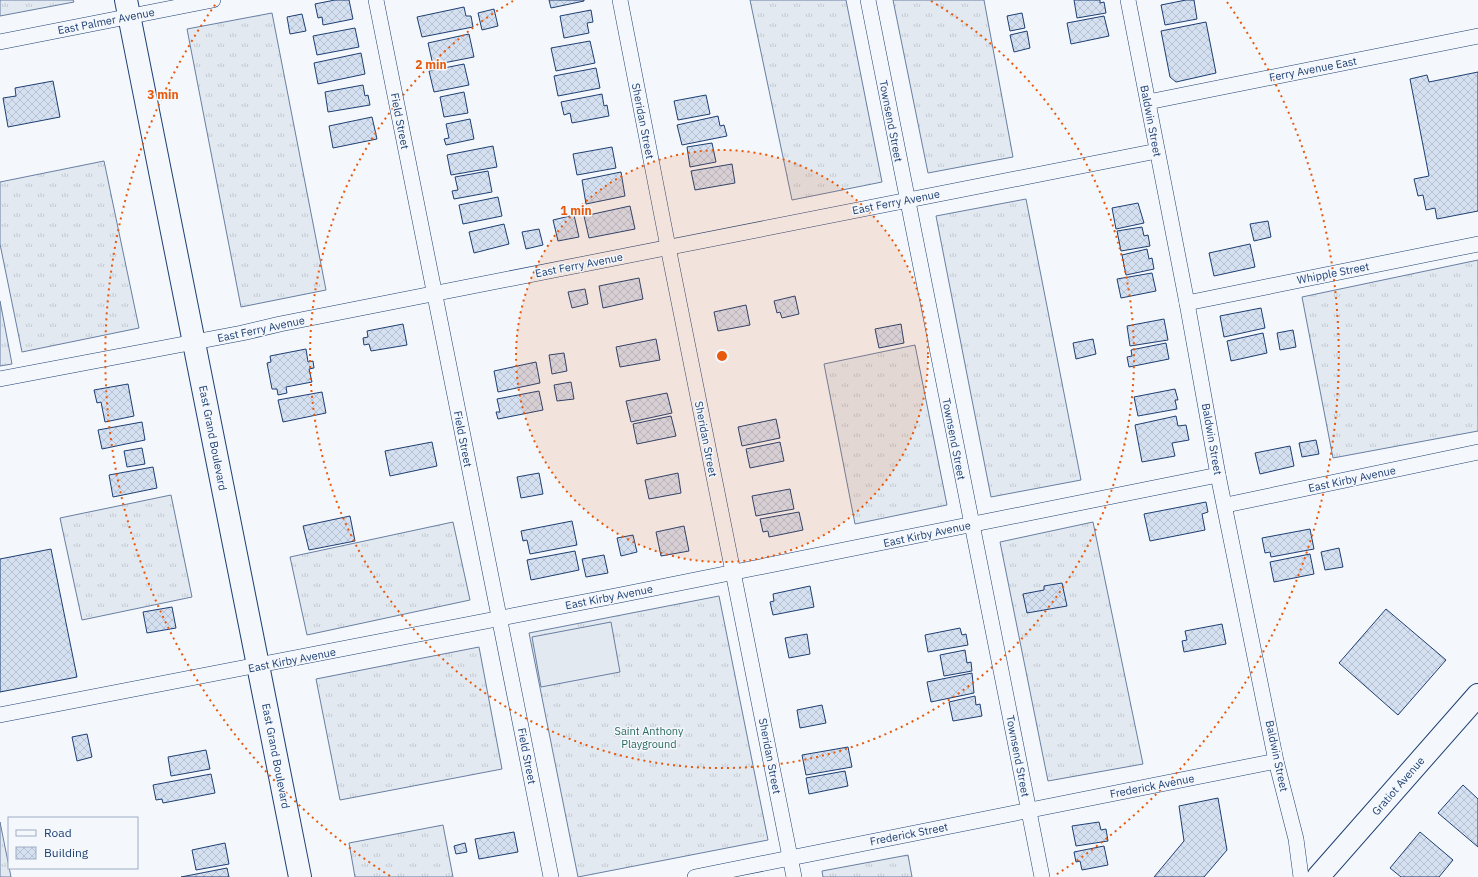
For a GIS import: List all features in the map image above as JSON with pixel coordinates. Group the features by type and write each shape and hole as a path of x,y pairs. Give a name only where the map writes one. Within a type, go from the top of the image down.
{"main road":[{"name":"East Grand Boulevard","path":"128,8 300,877"},
{"name":"Gratiot Avenue","path":"1318,877 1478,695"}],"street":[{"name":"East Palmer Avenue","path":"0,42 128,8 212,0"},
{"name":"Field Street","path":"376,0 551,877"},
{"name":"Sheridan Street","path":"620,0 794,877"},
{"name":"Townsend Street","path":"868,0 906,200 1042,877"},
{"name":"Baldwin Street","path":"1128,0 1187,302 1218,475 1226,505 1276,761 1296,839 1301,877"},
{"name":"Ferry Avenue East","path":"1148,102 1478,36"},
{"name":"East Ferry Avenue","path":"0,379 194,342 1157,151"},
{"name":"Whipple Street","path":"1187,302 1478,244"},
{"name":"East Kirby Avenue","path":"1226,505 1478,452"},
{"name":"East Kirby Avenue","path":"0,715 733,573 1218,475"},
{"name":"Frederick Avenue","path":"1028,810 1276,761"},
{"name":"Frederick Street","path":"790,858 1028,810"},
{"path":"695,877 790,858"}],"green space":[{"path":"0,0 73,0 74,2 0,16"},
{"path":"750,0 846,0 882,182 792,200"},
{"path":"893,0 984,0 1013,157 928,173"},
{"path":"272,13 326,290 241,307 187,29"},
{"path":"104,161 139,328 22,352 0,244 0,182"},
{"path":"1026,199 1081,480 991,497 936,216"},
{"path":"1478,260 1478,431 1333,458 1302,297"},
{"path":"0,301 12,364 0,366"},
{"path":"915,345 947,505 855,524 824,364"},
{"path":"171,495 192,597 82,620 60,518"},
{"path":"453,522 470,600 307,635 290,557"},
{"path":"1093,522 1143,764 1048,781 1000,542"},
{"name":"Saint Anthony Playground","path":"719,596 768,840 578,877 529,633"},
{"path":"611,622 620,672 541,687 532,637"},
{"path":"479,647 502,769 340,800 316,679"},
{"path":"0,822 8,869 9,869 11,877 0,877"},
{"path":"443,825 453,877 355,877 349,843"},
{"path":"908,855 912,877 823,877 822,871"}],"building":[{"path":"335,0 349,0 353,19 323,25 322,17 318,18 315,4"},
{"path":"549,0 584,0 584,1 551,8"},
{"path":"1074,0 1100,0 1100,3 1104,2 1106,13 1077,18"},
{"path":"1194,0 1197,19 1165,25 1161,5"},
{"path":"464,7 466,16 471,16 473,27 422,37 417,17"},
{"path":"494,9 498,26 482,30 478,13"},
{"path":"591,10 593,22 587,23 589,33 564,38 560,16"},
{"path":"1022,13 1025,28 1010,31 1007,16"},
{"path":"302,14 306,31 290,34 287,17"},
{"path":"1104,16 1109,36 1071,44 1067,23"},
{"path":"1206,22 1216,73 1176,82 1170,77 1161,31"},
{"path":"355,28 359,47 317,55 313,36"},
{"path":"1027,31 1030,48 1014,52 1010,35"},
{"path":"469,34 474,57 433,65 428,43"},
{"path":"590,41 595,63 556,71 551,48"},
{"path":"361,53 365,74 318,84 314,63"},
{"path":"464,64 469,85 434,92 429,71"},
{"path":"596,68 600,88 558,96 554,76"},
{"path":"1478,72 1478,211 1437,219 1435,208 1426,210 1423,195 1418,196 1414,179 1429,176 1410,79 1427,75 1429,82"},
{"path":"53,81 60,117 8,127 3,98 16,96 15,88"},
{"path":"363,85 365,96 368,95 370,105 328,112 325,92"},
{"path":"464,92 468,113 444,117 440,97"},
{"path":"602,94 604,106 607,105 609,116 572,123 570,113 564,115 561,102"},
{"path":"706,95 710,114 678,120 674,101"},
{"path":"718,116 720,126 724,125 727,136 682,145 677,125"},
{"path":"372,117 377,139 333,148 329,126"},
{"path":"470,119 474,139 446,145 444,139 449,138 446,124"},
{"path":"712,143 716,162 690,167 687,147"},
{"path":"493,146 497,167 451,175 447,155"},
{"path":"612,147 616,168 577,175 573,154"},
{"path":"732,164 735,183 695,190 691,171"},
{"path":"488,171 492,192 454,199 452,191 458,190 455,177"},
{"path":"621,172 625,196 586,204 582,180"},
{"path":"498,197 502,216 463,224 459,205"},
{"path":"1138,203 1144,223 1116,229 1112,208"},
{"path":"630,206 635,229 589,238 584,216"},
{"path":"574,215 579,237 558,241 553,220"},
{"path":"1268,221 1271,237 1254,241 1250,224"},
{"path":"504,224 509,244 474,253 469,232"},
{"path":"1142,227 1144,236 1148,235 1150,246 1121,251 1117,231"},
{"path":"539,229 543,245 526,249 522,232"},
{"path":"1250,244 1255,267 1214,276 1209,253"},
{"path":"1147,249 1149,259 1152,258 1154,269 1126,275 1122,255"},
{"path":"1152,273 1156,291 1121,298 1117,279"},
{"path":"639,278 643,299 603,308 599,286"},
{"path":"585,289 588,304 572,308 568,292"},
{"path":"795,296 799,314 782,318 780,312 777,313 774,301"},
{"path":"746,305 750,325 718,331 714,312"},
{"path":"1261,308 1265,328 1224,337 1220,316"},
{"path":"1164,319 1168,340 1130,346 1127,326"},
{"path":"403,324 407,345 371,351 369,344 364,345 363,338 368,337 367,331"},
{"path":"901,324 904,343 879,348 875,329"},
{"path":"1293,330 1296,347 1280,350 1277,333"},
{"path":"1263,333 1267,353 1231,361 1227,341"},
{"path":"656,339 660,360 620,367 616,347"},
{"path":"1093,339 1096,354 1076,359 1073,343"},
{"path":"1166,343 1169,359 1129,367 1127,357 1132,356 1131,350"},
{"path":"306,349 308,362 313,361 314,368 309,369 312,382 286,387 287,393 278,395 277,389 272,389 267,363 271,362 270,356"},
{"path":"564,353 567,371 552,374 549,355"},
{"path":"536,362 540,383 498,392 494,371"},
{"path":"571,382 574,399 557,401 554,385"},
{"path":"128,384 134,416 105,422 101,402 97,403 94,390"},
{"path":"1175,389 1178,400 1175,400 1177,409 1138,416 1134,397"},
{"path":"539,391 543,410 498,419 496,412 500,412 497,399"},
{"path":"322,392 326,413 283,422 278,400"},
{"path":"667,393 672,413 631,422 626,401"},
{"path":"671,416 676,436 637,444 633,424"},
{"path":"1176,416 1178,426 1186,425 1189,440 1172,443 1175,456 1142,462 1135,425"},
{"path":"776,419 780,438 742,446 738,427"},
{"path":"142,422 145,440 102,449 98,430"},
{"path":"1316,440 1319,454 1302,457 1299,443"},
{"path":"432,442 437,466 390,476 385,451"},
{"path":"780,442 784,461 750,468 746,449"},
{"path":"1290,446 1294,466 1260,474 1255,453"},
{"path":"142,448 145,464 127,467 124,451"},
{"path":"153,467 157,488 113,497 109,475"},
{"path":"539,473 543,494 521,498 517,477"},
{"path":"678,473 681,493 649,499 645,480"},
{"path":"790,489 794,509 756,516 752,496"},
{"path":"1206,502 1208,512 1202,514 1205,530 1150,541 1144,514"},
{"path":"799,512 803,530 769,537 768,531 763,532 760,519"},
{"path":"350,516 355,541 309,550 303,526"},
{"path":"572,521 577,545 530,554 527,540 523,541 521,531"},
{"path":"684,526 689,551 661,556 656,532"},
{"path":"1310,529 1314,549 1271,557 1270,552 1265,553 1262,538"},
{"path":"633,535 637,552 621,556 617,538"},
{"path":"1339,548 1343,567 1325,570 1321,552"},
{"path":"51,549 77,677 0,692 0,559"},
{"path":"575,551 579,570 531,580 527,560"},
{"path":"1310,554 1314,574 1274,582 1270,562"},
{"path":"604,555 608,573 586,577 582,559"},
{"path":"1062,583 1067,606 1027,613 1023,594 1044,590 1044,586"},
{"path":"810,586 814,607 773,615 770,602 774,601 773,594"},
{"path":"172,607 176,628 147,633 143,612"},
{"path":"1386,609 1446,660 1398,715 1339,663"},
{"path":"1222,624 1226,644 1184,652 1182,641 1187,640 1185,631"},
{"path":"960,628 962,635 966,634 968,645 928,652 925,635"},
{"path":"807,634 810,654 789,658 785,638"},
{"path":"965,650 967,663 971,662 972,671 944,676 940,655"},
{"path":"972,673 974,693 931,702 927,682"},
{"path":"975,696 976,705 980,704 982,716 953,721 949,702"},
{"path":"822,705 826,723 800,728 797,710"},
{"path":"87,734 92,757 77,761 72,737"},
{"path":"848,747 852,767 806,775 802,755"},
{"path":"206,750 210,769 171,776 168,757"},
{"path":"845,771 848,786 809,794 806,778"},
{"path":"211,774 215,793 163,803 162,799 156,800 153,785"},
{"path":"1463,785 1478,799 1478,847 1438,813"},
{"path":"1218,798 1227,850 1204,877 1154,877 1184,841 1179,806"},
{"path":"1099,822 1101,830 1106,829 1108,841 1076,846 1072,826"},
{"path":"514,832 518,852 479,859 475,839"},
{"path":"1420,832 1453,860 1439,877 1401,877 1390,868"},
{"path":"225,843 229,864 196,870 192,850"},
{"path":"465,843 467,852 456,854 454,846"},
{"path":"1104,846 1108,865 1082,870 1080,861 1076,862 1074,852"},
{"path":"227,868 229,877 181,877"}]}
